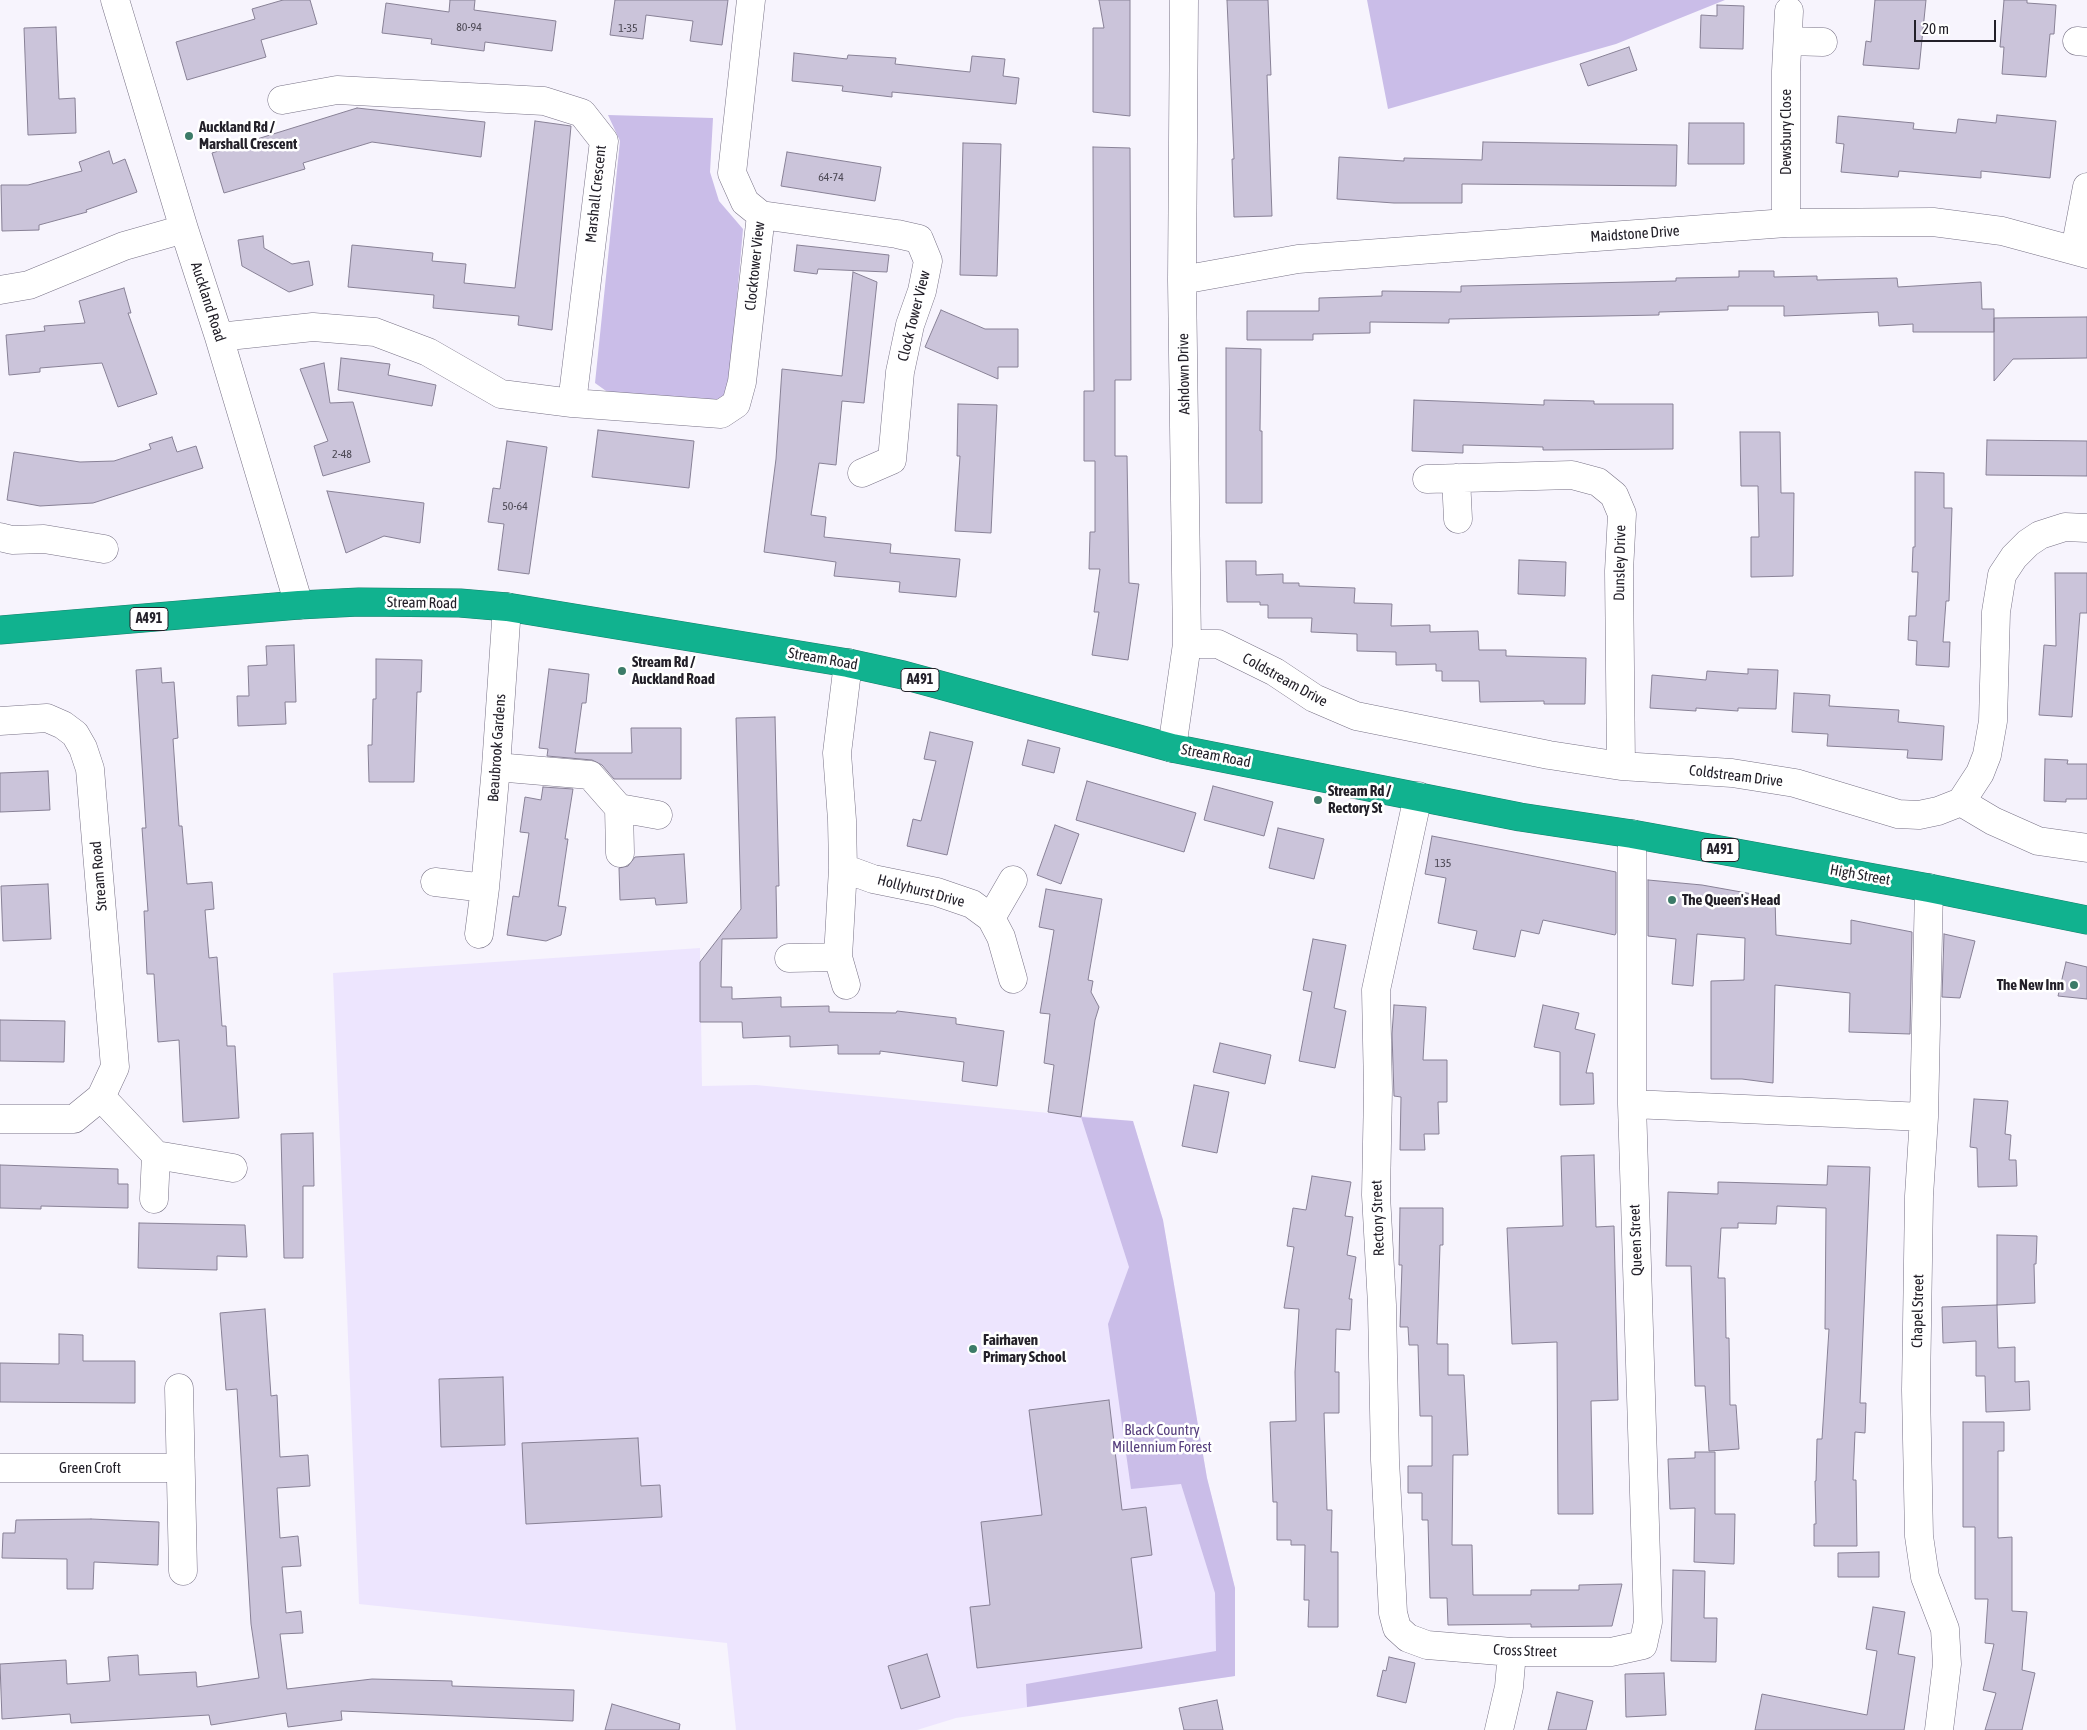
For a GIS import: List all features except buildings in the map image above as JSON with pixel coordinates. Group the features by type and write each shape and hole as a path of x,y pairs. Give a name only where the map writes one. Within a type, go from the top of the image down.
{"highway":[{"name":"Stream Road","path":"0,630 23,630 298,605 409,602 507,608 848,663 903,675 1172,748 1520,817 1632,834"},
{"name":"High Street","path":"1632,834 1929,888 2087,920"}],"street":[{"name":"Auckland Road","path":"115,0 184,229 219,337 298,605"},
{"name":"Clocktower View","path":"572,403 721,414 736,404 742,382 761,215 744,202 732,173 751,0"},
{"name":"Ashdown Drive","path":"1172,748 1188,644 1182,280 1184,0"},
{"name":"Dewsbury Close","path":"1786,223 1786,71 1789,11"},
{"path":"1788,41 1823,42"},
{"name":"Marshall Crescent","path":"282,100 337,90 544,102 582,113 604,141 572,403"},
{"path":"2081,252 2087,188"},
{"name":"Clock Tower View","path":"761,215 897,234 918,239 928,260 922,291 910,325 900,372 892,460 862,473"},
{"name":"Maidstone Drive","path":"1182,280 1298,259 1786,223 1933,222 2002,230 2081,252"},
{"path":"0,290 29,285 124,246 184,229"},
{"path":"219,337 313,327 375,332 428,352 501,394 572,403"},
{"name":"Dunsley Drive","path":"1427,479 1572,475 1598,482 1614,495 1622,514 1619,571 1621,766"},
{"path":"1456,478 1458,519"},
{"path":"2087,528 2065,527 2040,534 2014,556 2002,575 1996,612 1993,721 1987,755 1980,773 1961,802 1992,821 2038,841 2087,848"},
{"path":"0,537 12,540 44,539 104,549"},
{"name":"Beaubrook Gardens","path":"478,934 485,888 496,768 507,608"},
{"name":"Coldstream Drive","path":"1188,644 1218,644 1275,672 1314,698 1356,716 1549,756 1621,766 1732,773 1795,783 1898,814 1918,815 1938,811 1961,802"},
{"path":"846,985 838,957 843,868 837,753 848,663"},
{"name":"Stream Road","path":"0,722 47,718 63,725 75,734 83,748 90,769 115,1067 101,1098"},
{"path":"496,768 590,775 619,808 658,815"},
{"name":"Rectory Street","path":"1408,1638 1397,1628 1393,1613 1385,1460 1382,1305 1376,1195 1378,1090 1376,990 1418,796"},
{"path":"619,808 620,853"},
{"name":"Queen Street","path":"1632,834 1632,1104 1648,1622 1642,1645"},
{"name":"Hollyhurst Drive","path":"843,868 873,879 937,892 972,904 991,918 1002,937 1014,979"},
{"path":"991,918 1013,880"},
{"path":"435,882 485,888"},
{"name":"Chapel Street","path":"1929,888 1924,1117 1919,1196 1916,1390 1918,1536 1925,1577 1945,1629 1947,1664 1939,1730"},
{"path":"789,958 838,957"},
{"path":"0,1119 74,1119 101,1098 156,1155 233,1168"},
{"path":"1632,1104 1924,1117"},
{"path":"154,1198 156,1155"},
{"path":"179,1388 182,1571"},
{"name":"Green Croft","path":"0,1468 180,1468"},
{"name":"Cross Street","path":"1408,1638 1427,1645 1512,1652 1611,1652 1642,1645"},
{"path":"1499,1730 1509,1687 1512,1652"}],"shaded area":[{"path":"700,948 702,1086 756,1085 1133,1121 1163,1220 1207,1478 1235,1588 1235,1676 956,1718 917,1730 736,1730 727,1643 359,1604 333,973"}],"green space":[{"path":"1367,0 1725,0 1616,44 1388,109"},
{"path":"608,115 713,118 710,172 719,201 743,229 730,378 723,400 609,393 595,383 620,141"},
{"name":"Black Country Millennium Forest","path":"1081,1117 1133,1121 1163,1220 1207,1478 1235,1588 1235,1676 1027,1707 1026,1684 1216,1651 1215,1593 1181,1484 1131,1489 1108,1324 1129,1267"}],"place":[{"name":"Auckland Rd / Marshall Crescent","path":"189,136"},
{"name":"Stream Rd / Auckland Road","path":"622,671"},
{"name":"Stream Rd / Rectory St","path":"1318,800"},
{"name":"The Queen's Head","path":"1672,900"},
{"name":"The New Inn","path":"2074,985"},
{"name":"Fairhaven Primary School","path":"973,1349"}]}
